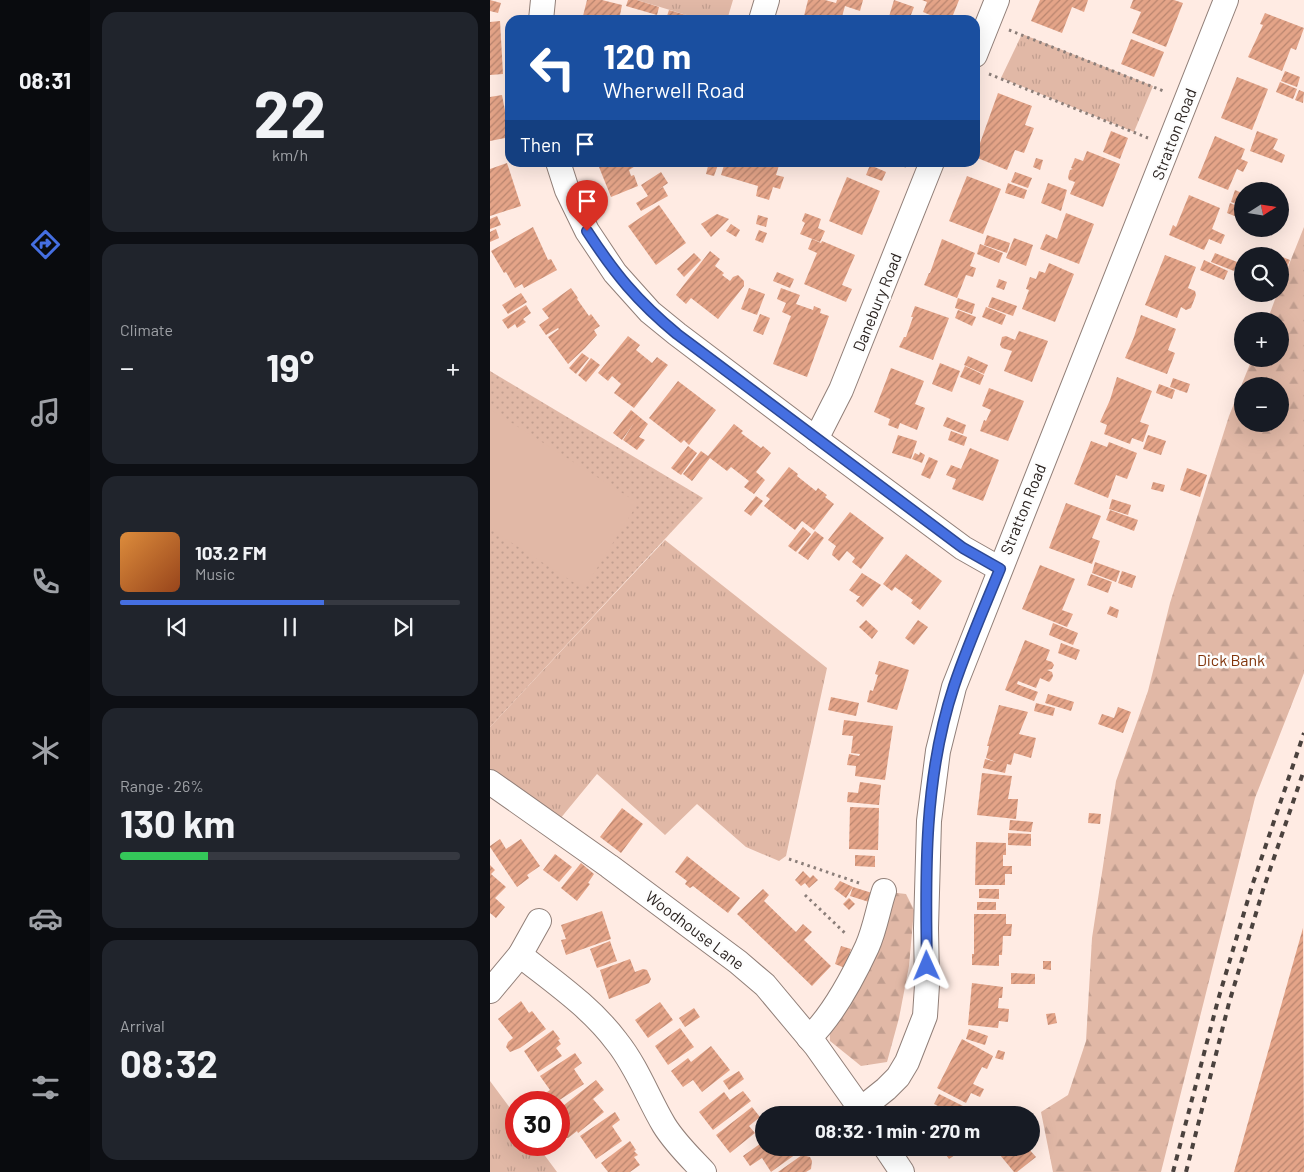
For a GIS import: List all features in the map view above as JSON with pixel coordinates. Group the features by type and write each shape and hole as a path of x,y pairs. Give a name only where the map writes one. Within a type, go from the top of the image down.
{"street":[{"path":"542,15 544,0"},
{"path":"762,15 767,0"},
{"path":"980,58 988,22 997,0"},
{"name":"Stratton Road","path":"869,1106 898,1076 907,1062 925,1016 929,821 938,751 954,686 1226,0"},
{"path":"560,167 579,218 605,259 638,300 677,334 816,439 963,548 1000,569"},
{"name":"Danebury Road","path":"816,439 836,402 930,167"},
{"name":"Woodhouse Lane","path":"490,782 610,866 738,962 765,985 809,1038 859,1106"},
{"path":"809,1038 820,1026 844,989 864,952 884,891"},
{"path":"490,992 520,955 540,921"},
{"path":"520,955 576,999 598,1019 618,1042 665,1126 675,1141 704,1172"},
{"path":"891,1156 902,1172"}],"path":[{"path":"988,22 1187,100"},
{"path":"980,63 1169,146"},
{"path":"789,859 884,891"},
{"path":"806,896 864,952"}],"green space":[{"path":"637,0 733,0 728,15 686,15"},
{"path":"1022,34 1153,86 1134,132 1001,78"},
{"name":"Dick Bank","path":"1304,227 1304,673 1255,798 1161,1172 1053,1172 1041,1112 1068,1095 1086,1041 1092,938 1116,781 1148,691 1170,603 1229,416 1234,404 1234,432 1289,432 1289,377 1245,377 1249,367 1289,367 1289,312 1270,312 1274,302 1289,302 1289,264"},
{"path":"490,371 703,498 490,727"},
{"path":"490,409 638,503 584,589 490,529"},
{"path":"665,540 827,668 786,856 779,861 746,847 697,804 665,835 597,774 555,825 490,773 490,727"},
{"path":"888,892 906,894 914,910 909,966 899,1018 887,1062 861,1066 830,1041 829,1013"},
{"path":"490,1081 505,1101 505,1156 545,1156 557,1172 490,1172"}],"building":[{"path":"490,0 501,3 498,13 490,11"},
{"path":"587,0 602,0 622,5 620,15 583,15"},
{"path":"628,0 637,0 659,7 657,15 626,6"},
{"path":"808,0 825,0 836,3 837,0 863,0 860,11 845,6 842,15 804,15"},
{"path":"894,0 914,7 911,15 890,15"},
{"path":"922,0 959,0 953,15 930,15 923,12 927,2"},
{"path":"1040,0 1088,0 1084,12 1072,7 1062,33 1031,21"},
{"path":"1133,0 1174,0 1183,3 1166,47 1132,33 1141,12 1130,8"},
{"path":"669,10 686,15 667,15"},
{"path":"1265,13 1304,28 1296,50 1291,48 1282,71 1248,57 1263,25 1260,24"},
{"path":"500,21 503,74 490,75 490,22"},
{"path":"1131,39 1164,52 1154,77 1121,64"},
{"path":"1285,71 1300,77 1297,87 1281,81"},
{"path":"1237,77 1268,89 1252,130 1221,118"},
{"path":"1280,82 1297,89 1293,99 1276,92"},
{"path":"1299,90 1304,92 1303,103 1295,100"},
{"path":"998,93 1032,106 1025,125 1034,128 1024,153 1015,150 1007,170 980,159 980,143"},
{"path":"502,95 505,111 505,138 490,141 490,97"},
{"path":"1111,131 1128,138 1120,159 1103,152"},
{"path":"1257,131 1278,139 1273,149 1285,155 1282,163 1250,151"},
{"path":"1215,136 1245,149 1241,159 1248,162 1243,172 1237,169 1228,190 1198,178"},
{"path":"1087,151 1120,164 1103,207 1070,194 1075,182 1069,180 1070,170 1073,169 1071,168 1075,158 1083,161"},
{"path":"1036,158 1043,160 1040,170 1033,167"},
{"path":"505,164 505,167 508,167 521,206 490,216 490,169"},
{"path":"599,167 634,167 629,170 631,176 634,175 638,186 611,197"},
{"path":"708,167 717,167 714,176 706,174"},
{"path":"723,167 778,167 776,175 784,177 780,189 773,187 769,200 756,196 758,186 721,175"},
{"path":"869,167 875,167 886,172 882,181 866,175"},
{"path":"661,172 668,183 658,190 663,187 668,196 641,211 636,203 648,196 641,185"},
{"path":"1015,172 1032,178 1028,188 1011,182"},
{"path":"967,176 1001,189 983,234 949,221"},
{"path":"847,177 880,191 862,235 829,221"},
{"path":"1008,183 1027,190 1024,199 1005,193"},
{"path":"1048,183 1067,190 1061,211 1041,203"},
{"path":"1189,195 1220,208 1212,229 1225,235 1221,244 1209,239 1204,250 1169,235 1173,225 1176,227"},
{"path":"1230,203 1234,205 1234,216 1227,213"},
{"path":"659,205 686,243 656,265 628,226"},
{"path":"805,213 821,219 818,228 825,231 820,242 800,234 805,223 802,221"},
{"path":"1066,213 1094,224 1079,264 1040,249 1046,234 1057,239"},
{"path":"717,214 729,219 711,237 701,224"},
{"path":"758,215 768,218 766,227 756,224"},
{"path":"497,216 501,225 490,229 490,219"},
{"path":"731,224 740,230 736,237 726,231"},
{"path":"533,227 548,260 551,259 557,270 524,288 522,284 515,288 491,251"},
{"path":"496,229 499,238 490,242 490,232"},
{"path":"759,230 767,233 763,243 755,240"},
{"path":"987,235 1010,243 1007,253 984,245"},
{"path":"1014,238 1033,245 1026,266 1006,258"},
{"path":"812,239 821,243 822,241 855,255 842,285 852,289 846,302 804,284 817,253 808,249"},
{"path":"942,239 975,253 970,266 976,268 973,277 966,275 957,298 924,285"},
{"path":"980,244 1003,253 999,263 977,254"},
{"path":"710,251 720,259 715,266 724,273 722,275 730,281 738,275 744,281 744,286 718,319 691,298 686,304 676,295"},
{"path":"694,253 701,260 684,277 677,269"},
{"path":"1215,253 1234,261 1234,271 1211,262"},
{"path":"1165,255 1196,267 1188,288 1195,291 1196,295 1191,308 1186,310 1181,307 1177,318 1145,305"},
{"path":"1204,260 1228,271 1224,280 1200,270"},
{"path":"1049,263 1074,274 1055,322 1022,309 1029,290 1026,289 1030,277 1036,279 1039,271 1045,273"},
{"path":"777,272 794,279 790,288 773,281"},
{"path":"999,279 1007,282 1004,290 996,287"},
{"path":"571,288 589,316 591,314 600,326 594,330 597,335 568,364 548,337 559,329 546,335 539,325 549,318 542,309"},
{"path":"749,288 765,294 757,315 741,309"},
{"path":"781,288 800,295 796,304 813,310 814,306 821,309 820,313 829,316 807,377 773,364 791,316 782,312 786,303 777,299"},
{"path":"521,293 527,302 508,314 502,305"},
{"path":"992,297 1017,306 1013,316 988,307"},
{"path":"958,298 975,304 972,314 955,308"},
{"path":"526,305 531,313 523,319 526,322 517,328 515,324 508,329 502,320"},
{"path":"915,306 949,318 933,360 899,347 904,337 906,337"},
{"path":"986,307 1006,315 1002,325 982,317"},
{"path":"958,310 976,317 972,326 955,318"},
{"path":"760,314 770,318 763,335 753,331"},
{"path":"1141,315 1176,329 1168,350 1175,353 1167,374 1125,358"},
{"path":"1019,331 1048,341 1032,382 1004,371 1012,351 1002,348 1000,345 1002,337 1006,336 1015,340"},
{"path":"628,336 640,345 636,350 652,363 657,357 668,365 634,408 614,393 621,384 612,376 608,381 598,373"},
{"path":"582,353 589,358 576,374 569,368"},
{"path":"968,356 988,365 984,374 964,365"},
{"path":"591,358 600,365 586,382 578,375"},
{"path":"940,363 960,371 952,392 932,384"},
{"path":"965,366 984,375 980,385 960,377"},
{"path":"891,368 924,381 915,404 925,408 917,430 900,423 898,429 888,425 890,419 874,412"},
{"path":"1117,377 1152,391 1140,422 1149,425 1143,442 1132,438 1130,444 1104,434 1107,425 1100,422 1110,400"},
{"path":"1173,378 1190,384 1187,393 1170,387"},
{"path":"678,381 716,410 689,445 684,440 681,443 649,418"},
{"path":"1159,384 1175,390 1172,399 1156,393"},
{"path":"989,388 1024,401 1008,441 980,431 984,420 986,421 991,410 982,406"},
{"path":"631,410 648,424 639,437 645,440 637,450 623,440 634,423 622,440 613,433"},
{"path":"947,417 966,425 963,434 943,426"},
{"path":"734,424 743,431 741,433 771,453 756,472 765,480 754,494 744,487 749,481 731,467 727,471 710,458 692,481 683,474 701,451 708,456"},
{"path":"951,431 967,437 964,446 948,440"},
{"path":"898,435 917,441 911,459 892,453"},
{"path":"1148,435 1166,441 1161,455 1143,449"},
{"path":"1091,441 1107,447 1109,442 1137,453 1127,479 1116,475 1108,498 1074,484"},
{"path":"688,446 697,453 681,475 671,468"},
{"path":"970,448 999,460 983,501 952,489 956,479 946,475 951,465 961,469"},
{"path":"920,452 925,455 922,463 912,459 915,453 919,455"},
{"path":"929,457 938,461 930,479 921,475"},
{"path":"789,467 816,491 818,488 827,495 825,497 834,504 814,530 802,521 795,530 764,506 770,499 766,496"},
{"path":"1187,468 1207,475 1200,497 1180,490"},
{"path":"1153,482 1165,485 1163,492 1151,489"},
{"path":"756,496 763,501 751,516 744,511"},
{"path":"1112,499 1131,505 1128,515 1109,509"},
{"path":"1066,503 1101,516 1092,538 1100,541 1092,564 1049,548"},
{"path":"1110,510 1138,520 1134,531 1106,520"},
{"path":"850,512 884,538 861,569 852,562 855,558 847,551 839,561 832,555 836,546 828,540"},
{"path":"803,527 811,534 796,552 788,546"},
{"path":"815,531 824,538 808,560 798,553"},
{"path":"906,554 942,581 920,610 911,603 913,600 895,587 892,591 883,584"},
{"path":"1095,562 1120,571 1116,582 1092,573"},
{"path":"1040,565 1075,579 1062,610 1073,614 1067,627 1022,609"},
{"path":"1122,571 1136,576 1132,588 1118,583"},
{"path":"862,573 881,585 863,607 856,601 860,596 849,590"},
{"path":"1091,574 1112,582 1108,593 1087,585"},
{"path":"1110,606 1119,610 1117,618 1107,614"},
{"path":"866,620 878,631 872,639 859,627"},
{"path":"918,620 928,627 914,645 905,638"},
{"path":"1053,623 1078,633 1073,645 1049,635"},
{"path":"1025,640 1050,650 1046,660 1054,665 1052,669 1047,670 1052,672 1051,680 1049,682 1040,678 1036,688 1018,681 1017,684 1038,692 1034,701 1005,690"},
{"path":"1061,643 1080,650 1076,660 1058,653"},
{"path":"879,661 909,670 897,710 867,702 870,690 873,691 878,675 875,674"},
{"path":"1048,694 1074,702 1071,711 1045,703"},
{"path":"831,697 859,703 856,716 828,710"},
{"path":"1036,703 1055,708 1053,716 1034,711"},
{"path":"999,705 1028,712 1019,734 1036,738 1031,758 1014,753 1011,765 1007,764 1005,773 983,768 985,759 996,762 986,758 989,746 987,746"},
{"path":"1118,707 1131,712 1123,733 1098,724 1102,714 1114,718"},
{"path":"844,720 893,726 885,780 855,776 856,766 847,765 849,754 859,756 860,754 851,753 853,736 842,735"},
{"path":"982,773 1012,776 1008,799 1018,799 1016,819 977,815"},
{"path":"860,782 881,785 879,805 847,802 848,792 858,793"},
{"path":"850,807 879,808 878,850 849,849"},
{"path":"622,808 643,824 621,853 600,837"},
{"path":"1089,813 1101,814 1100,824 1088,823"},
{"path":"1010,820 1033,822 1031,832 1009,830"},
{"path":"1008,833 1031,834 1031,846 1008,845"},
{"path":"500,839 506,849 521,839 540,866 527,875 529,878 517,887 490,847"},
{"path":"976,842 1006,843 1006,855 1003,855 1003,866 1012,866 1012,874 1005,874 1005,885 975,885"},
{"path":"555,854 572,867 559,882 543,870"},
{"path":"855,855 875,856 875,867 855,866"},
{"path":"687,856 740,898 728,913 693,886 690,888 685,884 687,881 675,872"},
{"path":"581,863 594,874 588,883 590,884 577,901 561,888"},
{"path":"490,865 495,870 491,874 506,887 495,898 505,907 496,918 490,913"},
{"path":"803,871 810,878 813,875 818,880 809,888 805,883 801,886 795,880"},
{"path":"840,881 853,887 846,898 834,889"},
{"path":"853,887 872,893 869,902 850,896"},
{"path":"763,889 769,895 764,901 796,932 803,924 812,932 804,940 831,966 812,986 737,914"},
{"path":"979,889 999,889 999,899 979,898"},
{"path":"849,898 855,904 849,910 843,904"},
{"path":"977,902 996,902 996,910 977,910"},
{"path":"602,911 611,939 566,955 561,940 566,939 561,925"},
{"path":"974,914 1006,914 1006,924 1012,924 1011,936 1003,936 1002,955 999,955 999,966 972,965 972,954 974,954"},
{"path":"1303,928 1304,1172 1234,1172"},
{"path":"610,941 617,961 597,968 590,949"},
{"path":"841,946 851,949 845,968 835,964"},
{"path":"630,959 635,972 643,969 647,970 651,979 649,983 609,999 600,970"},
{"path":"1043,961 1051,961 1051,970 1043,969"},
{"path":"1011,973 1035,974 1035,984 1011,984"},
{"path":"972,983 1003,987 1002,998 999,998 998,1008 1009,1009 1008,1022 999,1021 998,1028 968,1025"},
{"path":"521,1001 529,1013 532,1011 546,1029 520,1048 510,1052 506,1047 513,1038 498,1019"},
{"path":"660,1002 673,1020 648,1038 635,1020"},
{"path":"694,1008 700,1017 685,1027 679,1018"},
{"path":"1055,1013 1057,1023 1048,1025 1046,1014"},
{"path":"680,1028 694,1047 668,1065 655,1046"},
{"path":"969,1029 988,1036 985,1045 966,1039"},
{"path":"553,1030 560,1039 558,1040 561,1044 556,1048 562,1056 538,1072 524,1051"},
{"path":"962,1039 993,1056 987,1069 982,1067 973,1084 984,1089 980,1097 971,1093 966,1103 937,1088"},
{"path":"711,1046 730,1070 702,1092 693,1080 683,1087 671,1071 688,1058 691,1062"},
{"path":"998,1050 1005,1052 1003,1060 995,1058"},
{"path":"575,1053 582,1063 574,1069 584,1084 570,1093 570,1091 549,1091 550,1090 540,1076"},
{"path":"739,1071 744,1079 729,1090 723,1081"},
{"path":"596,1080 604,1090 593,1099 604,1112 578,1133 577,1131 570,1136 570,1100"},
{"path":"743,1091 751,1101 713,1130 699,1112 724,1092 730,1100"},
{"path":"939,1094 963,1106 938,1106 934,1104"},
{"path":"752,1107 755,1111 755,1121 749,1126 755,1133 730,1153 716,1135"},
{"path":"615,1112 620,1120 612,1126 622,1141 596,1159 580,1136"},
{"path":"630,1141 638,1155 634,1157 640,1165 630,1172 608,1172 601,1163"},
{"path":"755,1147 755,1156 793,1156 771,1172 762,1158 750,1166 743,1156"},
{"path":"801,1156 810,1157 812,1161 811,1169 806,1172 778,1172"},
{"path":"1001,1156 1036,1157 1017,1172 1014,1172"}],"railway":[{"path":"1173,1172 1218,1000 1252,886 1304,733"},
{"path":"1186,1172 1229,1003 1263,890 1304,770"}],"route":[{"path":"587,231 615,273 650,312 963,548 1000,569 954,686 938,751 929,821 926,928 927,966"}]}
